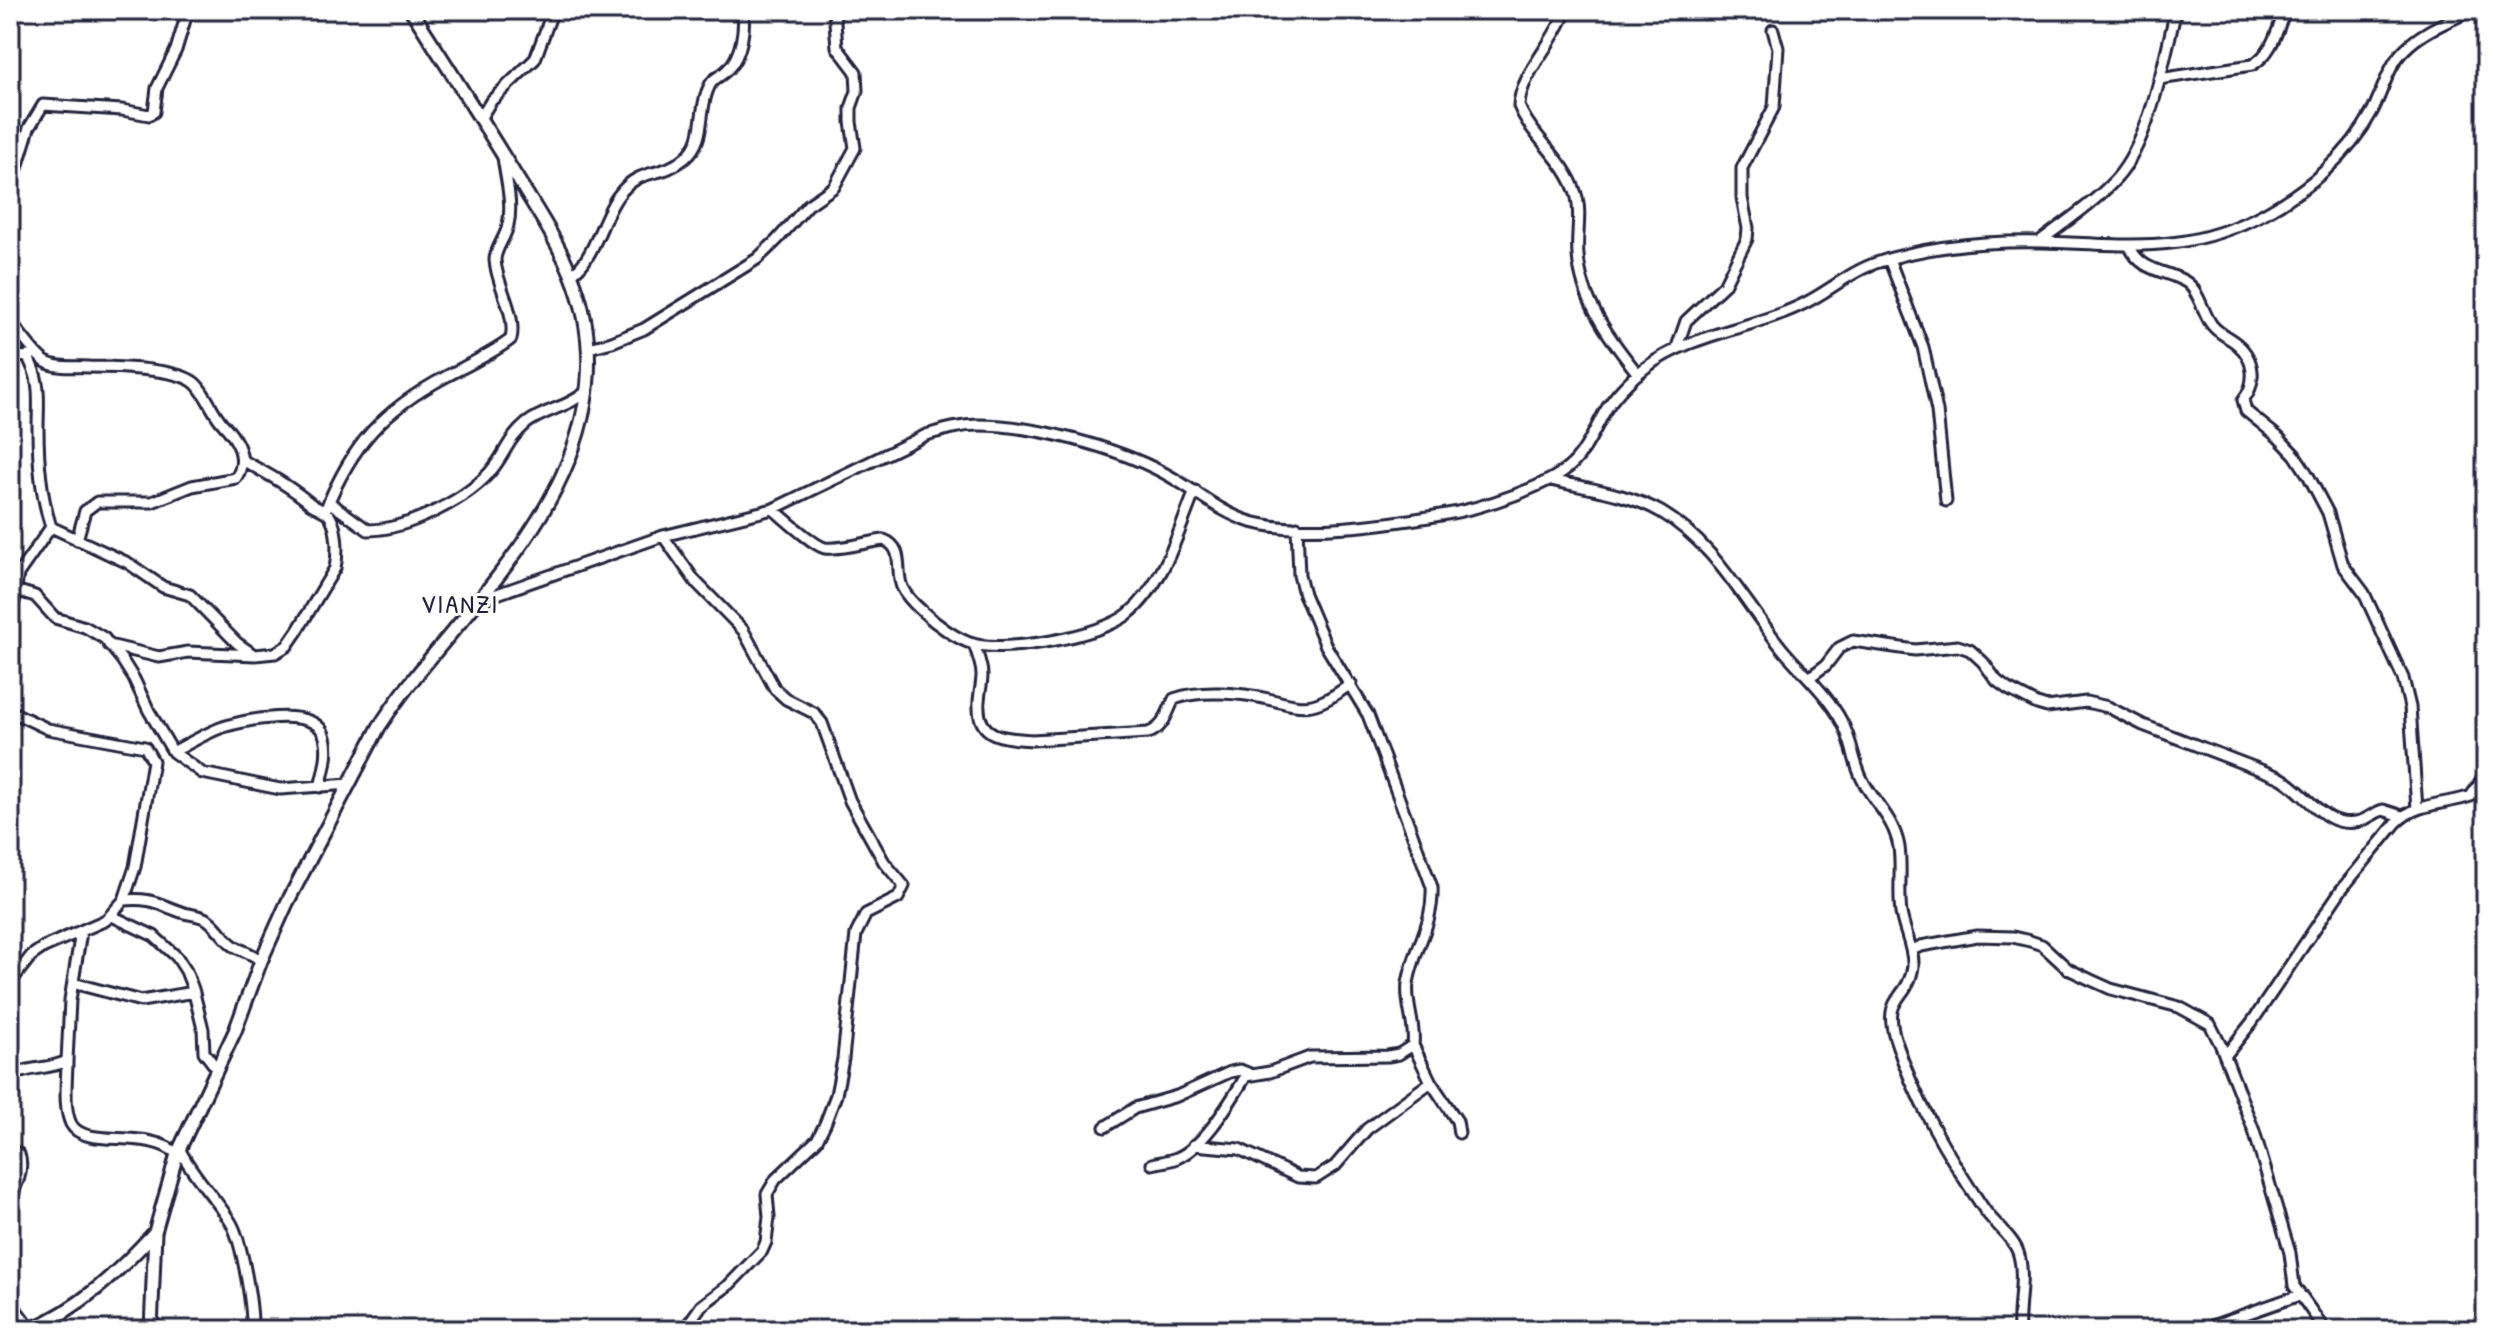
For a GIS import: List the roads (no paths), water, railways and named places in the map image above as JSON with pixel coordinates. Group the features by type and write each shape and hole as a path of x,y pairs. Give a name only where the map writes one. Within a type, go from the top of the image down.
{"street":[{"path":"10,191 29,128 43,105 122,110 149,115 154,112 157,88 176,50 188,10"},
{"path":"151,1330 155,1232 165,1190 178,1152 217,1069 261,961 350,784 397,701 480,600 535,525 566,468 584,416 589,348 585,320 571,274 551,232 411,10"},
{"path":"480,119 491,101 535,59 553,10"},
{"path":"571,274 586,261 611,206 628,183 636,177 671,168 692,152 700,136 705,96 716,76 727,70 738,51 744,23 743,10"},
{"path":"589,348 644,329 733,275 777,240 808,205 834,187 855,148 851,108 857,83 852,64 837,47 834,10"},
{"path":"1566,10 1526,82 1519,106 1576,192 1582,284 1589,303 1638,374"},
{"path":"2039,242 2118,177 2140,138 2176,10"},
{"path":"2159,79 2252,65 2261,60 2270,47 2285,10"},
{"path":"480,600 663,536 773,509 926,435 953,427 980,425 1018,429 1125,454 1251,522 1297,527 1358,526 1471,509 1551,480 1579,458 1605,411 1638,374 1677,347 1786,312 1823,294 1862,269 1889,259 1937,250 2039,242 2130,247 2189,241 2226,232 2287,201 2339,157 2365,125 2399,54 2431,30 2472,10"},
{"path":"1677,347 1686,321 1724,285 1747,239 1742,168 1774,107 1778,48 1773,30"},
{"path":"109,645 159,657 194,652 255,655 275,653 287,646 335,568 336,543 327,506 357,449 383,418 427,387 511,339 513,332 495,258 506,234 510,213 503,156"},
{"path":"2130,247 2142,263 2191,286 2212,325 2240,346 2253,375 2252,387 2243,400 2246,411 2295,455 2321,498 2343,565 2364,593 2403,678 2410,707 2417,809"},
{"path":"1889,259 1923,347 1937,411 1946,501"},
{"path":"10,321 42,359"},
{"path":"10,356 27,356 65,366 158,369 189,379 197,385 214,414 240,446 242,469 236,478 192,486 152,502 97,502 85,511 77,540"},
{"path":"27,356 38,378 41,482 44,507 51,527 128,563 163,587 190,595 237,643 255,655"},
{"path":"242,460 298,491 311,503 327,506 368,530 391,527 432,512 470,491 495,466 509,439 526,424 537,416 575,402 587,391"},
{"path":"1551,480 1639,502 1662,512 1682,527 1727,572 1784,651 1831,703 1844,725 1863,782 1889,816 1896,832 1901,910 1912,950 1911,976 1891,1005 1891,1024 1917,1099 1983,1208 2019,1254 2019,1330"},
{"path":"773,509 812,542 826,548 884,540 892,543 897,549 899,577 908,596 940,625 974,644 995,645 1063,639 1101,629 1128,614 1153,584 1195,491"},
{"path":"10,605 14,602 18,574 51,527"},
{"path":"1297,527 1299,575 1304,594 1326,646 1351,684 1374,729 1432,887 1433,909 1408,982 1407,997 1415,1034 1413,1045 1431,1082 1457,1121 1459,1133"},
{"path":"663,536 682,565 743,630 775,689 814,713 822,723 850,801 884,862 904,886 898,898 866,914 856,934 843,1059 836,1095 817,1140 776,1179 767,1194 769,1217 766,1242 747,1268 701,1306 684,1330"},
{"path":"15,590 35,596 55,618 95,631 134,679 173,752 202,773 240,783 291,790 350,784"},
{"path":"1810,677 1826,665 1839,648 1853,641 1915,650 1958,646 1970,650 1997,681 2023,698 2047,707 2086,702 2108,707 2143,725 2279,777 2290,783 2324,816 2335,821 2361,821 2383,810 2402,816"},
{"path":"974,644 982,672 978,710 981,724 987,732 1013,739 1148,733 1163,724 1174,699 1186,694 1252,696 1309,706 1351,684"},
{"path":"10,711 48,729 145,747 153,761 135,867 124,900 112,916 31,956 10,983"},
{"path":"173,752 224,727 291,717 311,721 322,730 327,750 320,787"},
{"path":"2225,1056 2252,1022 2341,890 2402,816 2417,809 2471,796 2486,774"},
{"path":"124,900 149,899 203,917 227,941 251,952 261,961"},
{"path":"112,916 154,936 166,945 186,971 203,1029 204,1052 217,1069"},
{"path":"81,932 73,983 67,1061 68,1113 72,1125 87,1137 127,1137 158,1142 178,1152 231,1222 252,1302 252,1330"},
{"path":"1912,950 1977,936 2030,941 2042,945 2068,969 2111,989 2161,1001 2199,1017 2216,1032 2254,1131 2290,1253 2294,1286 2325,1330"},
{"path":"73,983 141,1001 194,992"},
{"path":"1105,1127 1135,1108 1177,1096 1230,1072 1270,1072 1310,1057 1388,1056 1399,1054 1413,1045"},
{"path":"10,1077 31,1068 67,1061"},
{"path":"1152,1164 1177,1158 1194,1145 1223,1114 1250,1074"},
{"path":"1194,1145 1239,1149 1298,1177 1316,1178 1335,1166 1367,1129 1431,1082"},
{"path":"10,1149 21,1159 18,1182 10,1197"},
{"path":"10,1293 17,1311 30,1330 56,1318 100,1288 155,1232"},
{"path":"2200,1330 2300,1295"}],"district":[{"name":"VIANZI","path":"460,604"}]}
